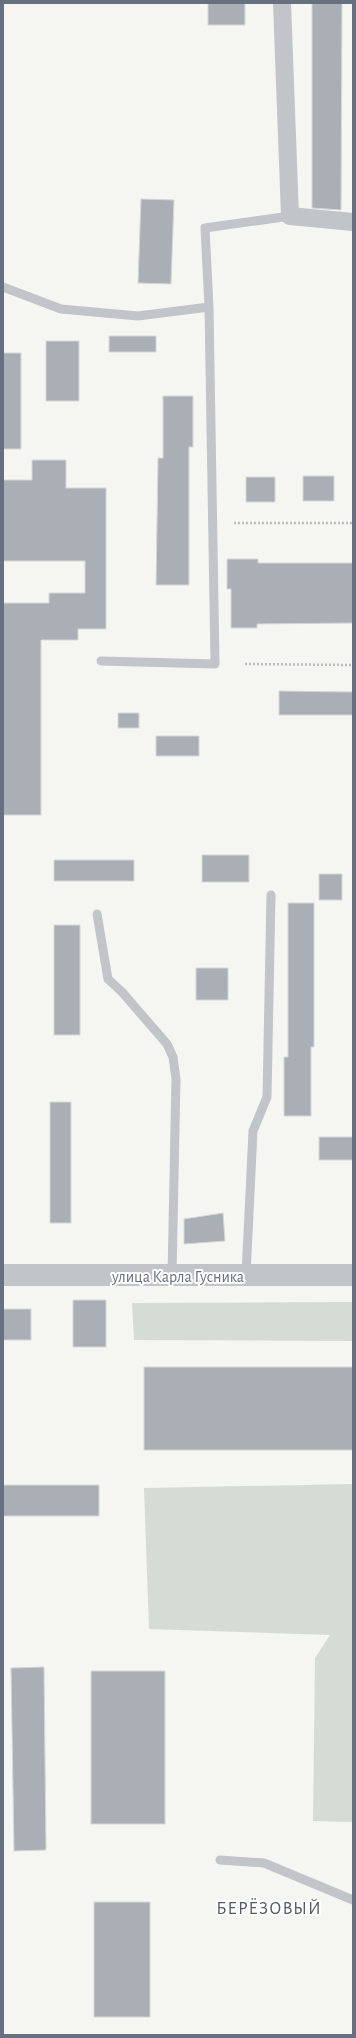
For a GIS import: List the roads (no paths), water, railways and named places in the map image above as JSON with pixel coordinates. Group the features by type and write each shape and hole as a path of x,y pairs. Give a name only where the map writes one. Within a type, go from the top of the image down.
{"street":[{"path":"282,3 290,216 353,222"},
{"name":"улица Карла Гусника","path":"3,1275 353,1275"}],"lane":[{"path":"101,661 215,664 210,308 205,228 290,216"},
{"path":"3,287 61,309 138,316 210,308"},
{"path":"246,1276 253,1131 267,1096 271,895"},
{"path":"97,914 108,979 122,992 167,1044 173,1057 176,1079 172,1276"},
{"path":"220,1860 264,1863 353,1900"}],"district":[{"name":"БЕРЁЗОВЫЙ","path":"269,1908"}]}
